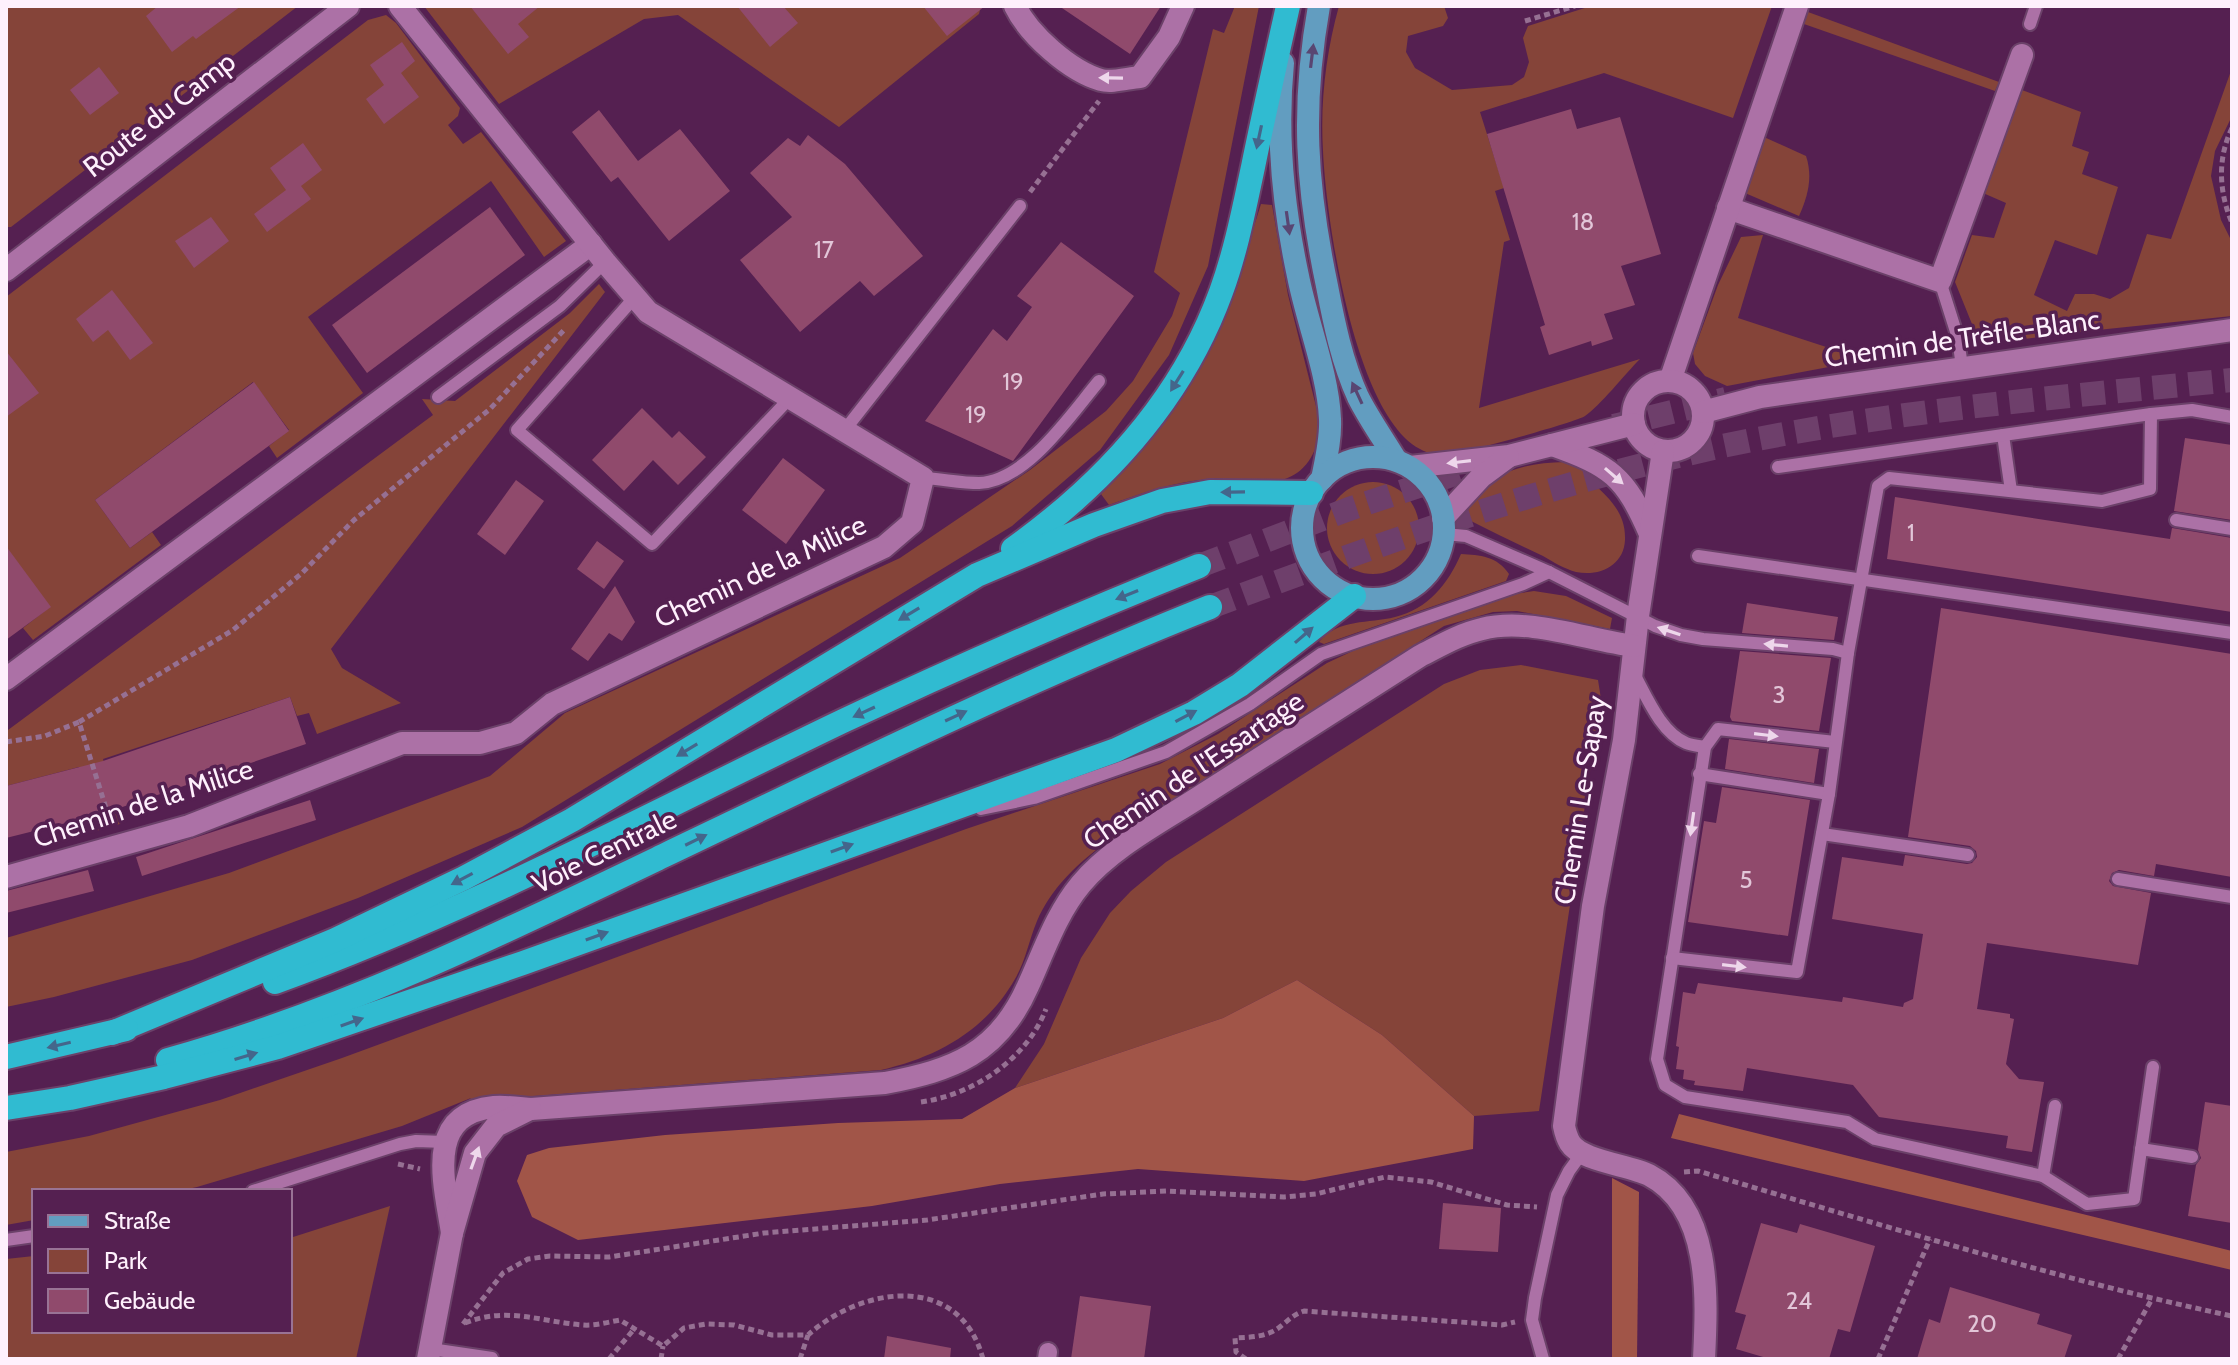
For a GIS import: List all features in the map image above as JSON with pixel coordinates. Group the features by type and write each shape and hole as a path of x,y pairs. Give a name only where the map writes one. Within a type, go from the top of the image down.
{"highway":[{"path":"112,1033 335,940 453,884 572,820 977,575 1034,534 1094,483 1144,429 1189,361 1221,294 1238,237 1288,6"},
{"path":"977,575 1115,517 1179,497 1316,486"},
{"name":"Voie Centrale","path":"6,1057 112,1033 254,990 386,939 968,664 1199,566"},
{"path":"6,1108 70,1098 164,1077 278,1047 523,963 1116,750 1194,713 1247,680 1354,596"},
{"name":"Voie Centrale","path":"6,1100 184,1056 390,984 555,909 992,699 1210,607"}],"main road":[{"path":"1288,6 1281,95 1283,171 1298,279 1328,402 1330,430 1316,486 1303,520 1308,555 1314,567 1331,585 1354,596 1376,599 1396,595 1428,573 1443,526 1436,495 1428,484 1403,464 1360,402 1329,299 1312,210 1307,110 1319,6"},
{"path":"1316,486 1333,469 1354,459 1379,457 1403,464"}],"street":[{"name":"Route du Camp","path":"6,270 348,6"},
{"path":"400,6 648,312 923,478"},
{"path":"1015,6 1022,20 1066,63 1104,81 1140,77 1169,37 1183,6"},
{"path":"1670,381 1797,6"},
{"path":"1728,208 1940,281 2022,55"},
{"path":"6,679 591,244"},
{"name":"Chemin de Trèfle-Blanc","path":"1703,412 1760,397 2232,330"},
{"path":"1670,381 1692,390 1703,412 1702,422 1692,441 1683,448 1663,451 1644,442 1634,424 1633,411 1637,399 1645,389 1657,382 1670,381"},
{"path":"1403,464 1509,456 1634,424"},
{"path":"1552,445 1613,472 1626,487 1650,534"},
{"name":"Chemin Le-Sapay","path":"1582,1153 1571,1145 1567,1135 1565,1105 1593,906 1624,740 1638,616 1663,451"},
{"path":"1443,526 1481,477 1509,456"},
{"name":"Chemin de la Milice","path":"6,877 189,826 402,743 480,743 516,733 563,698 884,547 912,523 923,478"},
{"name":"Chemin de l'Essartage","path":"452,1233 444,1176 445,1142 452,1127 463,1116 496,1107 531,1109 885,1083 954,1065 973,1056 992,1041 1012,1018 1055,924 1075,892 1095,871 1146,832 1420,656 1454,638 1484,628 1521,625 1634,646"},
{"name":"Chemin de l'Essartage","path":"431,1345 452,1233 475,1153 496,1126 531,1109"},
{"path":"1582,1153 1647,1174 1667,1187 1684,1206 1700,1254 1704,1294 1704,1359"}],"lane":[{"path":"2030,24 2036,6"},
{"path":"844,431 1020,206"},
{"path":"438,397 560,306 605,262"},
{"path":"1940,281 1958,338 1962,367"},
{"path":"635,297 517,430 652,544 790,398"},
{"path":"923,478 982,483 1018,469 1043,449 1099,381"},
{"path":"1778,467 2151,414 2192,410 2232,417"},
{"path":"1672,958 1797,972 1878,486 1889,478 2102,501 2150,489 2151,414"},
{"path":"2003,435 2011,491"},
{"path":"2176,520 2232,529"},
{"path":"1443,526 1549,572 1655,626 1703,639 1833,649 1848,653"},
{"path":"1698,556 2232,633"},
{"path":"915,822 1034,798 1154,757 1218,724 1321,654 1523,584 1549,572"},
{"path":"1631,670 1671,733 1686,743 1705,747"},
{"path":"1835,742 1718,729 1705,747 1657,1059 1665,1085 1685,1097 1847,1122 1875,1139 2043,1176 2087,1204 2134,1199 2153,1067"},
{"path":"1699,774 1829,794"},
{"path":"1822,834 1968,855"},
{"path":"2118,879 2232,897"},
{"path":"2043,1176 2055,1106"},
{"path":"259,1189 400,1144 445,1142"},
{"path":"2141,1149 2192,1157"},
{"path":"1543,1359 1532,1320 1554,1208 1569,1171 1582,1153"},
{"path":"6,1240 32,1236"},
{"path":"431,1345 492,1358"}],"path":[{"path":"1525,21 1575,6"},
{"path":"1020,206 1099,103 1104,81"},
{"path":"2232,128 2221,173 2223,198 2232,223"},
{"path":"6,742 45,736 79,722 233,630 301,574 354,520 490,409 566,326"},
{"path":"79,722 118,846"},
{"path":"1647,1174 1698,1171 1930,1239 2152,1299 2232,1316"},
{"path":"463,1324 503,1273 528,1259 550,1256 609,1257 764,1233 927,1220 1103,1194 1167,1191 1284,1197 1316,1194 1385,1177 1431,1182 1507,1205 1554,1208"},
{"path":"1878,1359 1930,1239"},
{"path":"800,1359 808,1335 826,1319 854,1305 885,1296 919,1298 952,1309 970,1328 983,1359"},
{"path":"2118,1359 2152,1299"},
{"path":"1246,1359 1236,1352 1235,1338 1266,1335 1282,1326 1290,1316 1304,1311 1502,1325 1532,1320"},
{"path":"431,1345 450,1331 483,1315 509,1314 586,1325 620,1320 663,1346"},
{"path":"661,1359 663,1346 684,1328 706,1324 734,1325 772,1335 808,1335"},
{"path":"609,1359 635,1328"}],"green space":[{"path":"6,6 298,6 11,227 6,227"},
{"path":"424,6 981,6 979,14 839,127 678,15 644,19 499,104"},
{"path":"1235,6 1259,6 1208,266 1169,355 1100,450 1012,526 522,827 358,898 192,960 6,1007 6,938 229,873 490,776 565,713 900,558 1030,470 1106,411 1133,381 1172,316 1180,293 1154,272 1213,29 1224,33"},
{"path":"1339,6 1444,6 1448,18 1443,26 1408,36 1406,52 1415,68 1452,90 1512,85 1524,77 1529,62 1523,38 1528,26 1591,6 1772,6 1733,118 1604,73 1480,112 1504,188 1495,191 1510,240 1504,242 1479,408 1640,359 1585,416 1515,438 1441,455 1420,449 1397,429 1378,398 1348,313 1325,182 1323,96 1327,59"},
{"path":"1808,12 1999,82 1995,91 1804,24"},
{"path":"386,15 396,23 460,108 458,116 448,125 463,144 481,132 566,241 544,257 491,181 308,317 363,393 277,458 269,446 289,430 253,382 95,500 130,548 152,532 161,545 33,640 23,628 50,607 6,566 6,297 368,20"},
{"path":"2232,68 2232,116 2215,151 2211,176 2221,220 2232,242 2232,316 1977,345 1955,282 1972,235 1994,238 2006,203 1983,193 2022,90 2081,112 2072,146 2089,152 2082,174 2118,187 2097,255 2055,240 2034,295 2067,311 2075,294 2094,294 2110,299 2129,288 2147,234 2171,239"},
{"path":"1764,137 1806,156 1808,186 1799,216 1745,193"},
{"path":"1261,204 1272,205 1288,295 1321,426 1311,458 1300,470 1285,479 1198,480 1159,488 1109,505 1101,494 1167,419 1212,344 1231,299"},
{"path":"1763,235 1738,318 1866,360 1727,386 1705,376 1695,364 1693,353 1718,285 1741,237"},
{"path":"599,284 605,292 331,649 342,668 401,703 317,734 309,713 297,716 290,697 103,759 123,823 96,831 79,767 6,786 6,728 8,730 433,415 422,399 455,401 570,313"},
{"path":"1565,462 1600,475 1593,483 1611,502 1623,523 1624,549 1615,562 1602,571 1585,573 1568,569 1471,521 1466,513 1484,488 1507,472"},
{"path":"1373,482 1390,486 1405,496 1415,511 1419,528 1415,545 1405,560 1390,570 1373,574 1356,570 1341,560 1331,545 1327,528 1331,511 1341,496 1356,486"},
{"path":"1461,554 1494,560 1509,574 1506,581 1324,644 1319,642 1345,625 1395,617 1417,608 1436,594"},
{"path":"1534,591 1566,596 1612,618 1610,629 1517,611 1493,612 1444,626 1091,854 1064,879 1049,899 1037,921 1019,972 990,1013 958,1039 922,1057 881,1070 481,1100 463,1105 471,1098 402,1126 188,1189 32,1189 32,1220 6,1225 6,1152 89,1136 220,1100 966,829 1160,764 1218,734 1327,663 1357,649 1515,594"},
{"path":"1521,665 1598,680 1601,699 1539,1111 1474,1116 1382,1035 1297,980 1223,1018 1015,1088 1044,1044 1081,958 1110,913 1131,891 1166,862 1444,684 1480,670"},
{"path":"390,1206 356,1359 6,1359 6,1259 32,1256 32,1333 292,1333 292,1237"}],"shaded area":[{"path":"1297,980 1382,1035 1474,1116 1473,1149 1304,1181 1138,1169 1000,1184 872,1206 578,1240 532,1217 517,1181 527,1155 549,1148 665,1135 838,1123 962,1119 1015,1088 1223,1018"},
{"path":"1679,1114 2232,1251 2232,1270 1671,1138"},
{"path":"1612,1178 1639,1192 1637,1359 1612,1359"}],"building":[{"path":"158,6 241,6 196,39 193,36 172,52 146,16"},
{"path":"470,6 540,6 518,24 529,37 508,54"},
{"path":"737,6 783,6 798,23 770,47"},
{"path":"923,6 985,6 947,36"},
{"path":"1059,6 1161,6 1130,54"},
{"path":"402,42 415,61 401,73 419,97 384,124 366,99 384,85 370,65"},
{"path":"99,67 119,93 90,115 70,90"},
{"path":"1571,109 1577,129 1620,117 1661,254 1621,266 1635,305 1604,314 1613,339 1592,346 1591,341 1549,355 1540,327 1545,325 1487,134"},
{"path":"599,110 638,161 680,129 730,191 669,241 618,177 611,182 572,132"},
{"path":"808,135 845,164 923,256 874,296 860,281 800,332 740,260 792,217 750,173 788,138 800,146"},
{"path":"303,143 322,170 301,186 311,199 267,232 254,214 286,190 270,168"},
{"path":"490,207 525,255 367,373 332,325"},
{"path":"211,217 229,241 194,268 175,241"},
{"path":"1061,242 1134,296 1013,461 925,421 993,329 1007,341 1032,307 1017,296"},
{"path":"112,290 153,343 130,360 108,330 93,342 76,319"},
{"path":"6,351 39,393 6,417"},
{"path":"254,382 289,431 130,548 95,500"},
{"path":"642,408 672,438 679,431 706,457 678,485 653,460 624,491 592,460"},
{"path":"2185,438 2232,445 2232,520 2174,511"},
{"path":"783,458 825,490 786,544 742,510"},
{"path":"516,480 544,501 505,555 477,534"},
{"path":"1895,497 2170,539 2172,528 2232,538 2232,612 1887,559"},
{"path":"597,541 624,561 604,589 577,569"},
{"path":"6,546 51,607 6,640"},
{"path":"615,586 635,622 622,641 609,633 588,661 571,649"},
{"path":"1747,603 1838,617 1834,640 1742,633"},
{"path":"1941,608 2232,654 2232,877 2156,864 2154,876 2119,870 2112,873 2109,881 2113,886 2151,893 2138,965 1987,943 1977,1009 2010,1014 2010,1018 2014,1019 2006,1064 2019,1079 2044,1082 2032,1152 2006,1148 2008,1136 1879,1117 1853,1085 1747,1068 1743,1091 1694,1085 1695,1081 1683,1079 1684,1070 1676,1069 1683,992 1695,994 1698,983 1842,1002 1843,997 1903,1007 1904,1003 1913,999 1923,934 1832,919 1842,857 1903,866 1905,855 1967,864 1977,857 1970,846 1908,837"},
{"path":"1740,651 1831,658 1819,731 1732,721 1730,717"},
{"path":"290,697 306,744 102,814 6,838 6,786 103,761"},
{"path":"1729,739 1819,749 1814,783 1725,769"},
{"path":"1722,787 1810,800 1788,936 1688,922 1704,821 1716,823"},
{"path":"310,800 316,820 142,876 136,857"},
{"path":"88,870 94,891 6,913 6,891"},
{"path":"2205,1102 2232,1106 2232,1223 2188,1216 2196,1165 2201,1158 2198,1150"},
{"path":"1443,1203 1501,1208 1498,1252 1439,1249"},
{"path":"1761,1223 1797,1233 1800,1224 1875,1246 1850,1332 1838,1329 1829,1359 1770,1359 1736,1349 1746,1315 1735,1312"},
{"path":"1950,1287 2040,1314 2037,1324 2072,1335 2064,1359 1917,1359 1929,1319 1940,1323"},
{"path":"1080,1296 1151,1306 1144,1359 1071,1359"},
{"path":"887,1336 951,1348 950,1359 884,1359"}],"tunnel":[{"path":"1210,607 1478,513 1614,472 1683,455 1872,420 1992,404 2232,380"},
{"path":"1614,426 1726,399"},
{"path":"1199,566 1349,509 1491,462"}]}
